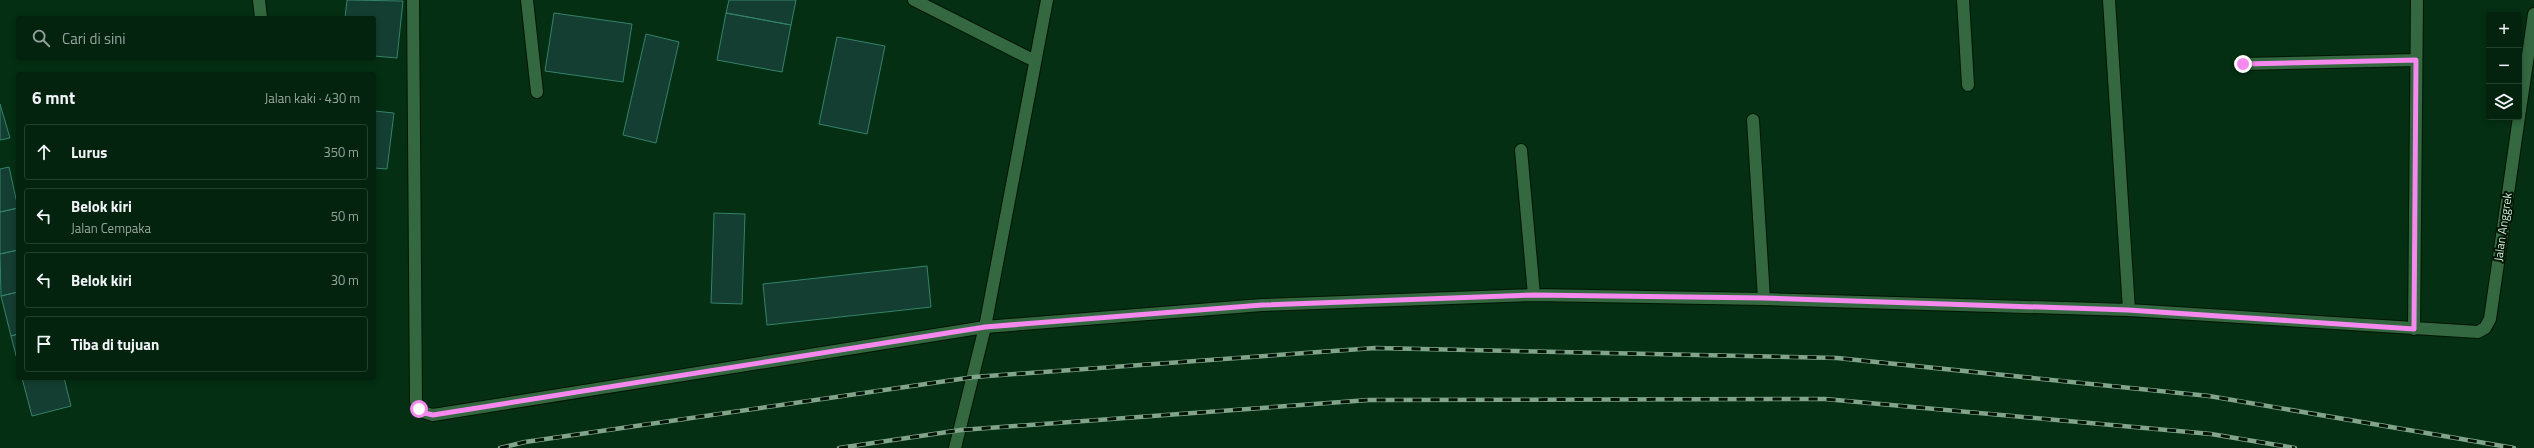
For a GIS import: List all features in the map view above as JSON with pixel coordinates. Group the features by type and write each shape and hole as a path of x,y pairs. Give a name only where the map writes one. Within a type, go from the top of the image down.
{"street":[{"path":"259,0 261,16"},
{"path":"413,0 416,401 419,409 424,413 433,415 985,327 1262,305 1534,295 1764,298 2128,310 2414,329 2417,0"},
{"path":"527,0 537,92"},
{"path":"914,0 1035,61"},
{"path":"955,448 985,327 1047,0"},
{"path":"1964,0 1968,85"},
{"path":"2109,0 2128,310"},
{"name":"Jalan Anggrek","path":"2522,96 2534,14"},
{"path":"2243,64 2416,60"},
{"path":"1754,120 1764,298"},
{"name":"Jalan Anggrek","path":"2414,329 2478,332 2485,328 2490,319 2519,120"},
{"path":"1521,150 1534,295"}],"building":[{"path":"347,0 403,1 397,58 376,56 376,16 345,16"},
{"path":"729,0 796,0 791,25 726,13"},
{"path":"554,13 632,24 623,82 545,71"},
{"path":"726,13 791,25 782,72 717,60"},
{"path":"646,34 679,42 656,143 623,135"},
{"path":"837,37 885,46 867,134 819,124"},
{"path":"0,104 10,138 0,140"},
{"path":"376,111 394,113 387,169 376,168"},
{"path":"9,167 16,199 16,208 0,212 0,169"},
{"path":"16,208 16,250 0,254 0,212"},
{"path":"714,213 745,214 742,304 711,303"},
{"path":"16,250 16,292 1,296 0,254"},
{"path":"927,266 931,307 767,325 763,284"},
{"path":"16,292 16,335 11,336 1,296"},
{"path":"16,335 16,355 11,336"},
{"path":"23,380 64,380 71,406 32,416"}],"railway":[{"path":"500,448 525,442 974,377 1375,348 1837,358 2209,396 2514,448"},
{"path":"839,448 961,430 1369,400 1825,399 2211,434 2295,448"}],"route":[{"path":"419,409 424,413 433,415 985,327 1262,305 1534,295 1764,298 1959,303 2128,310 2414,329 2416,60 2243,64"}]}
